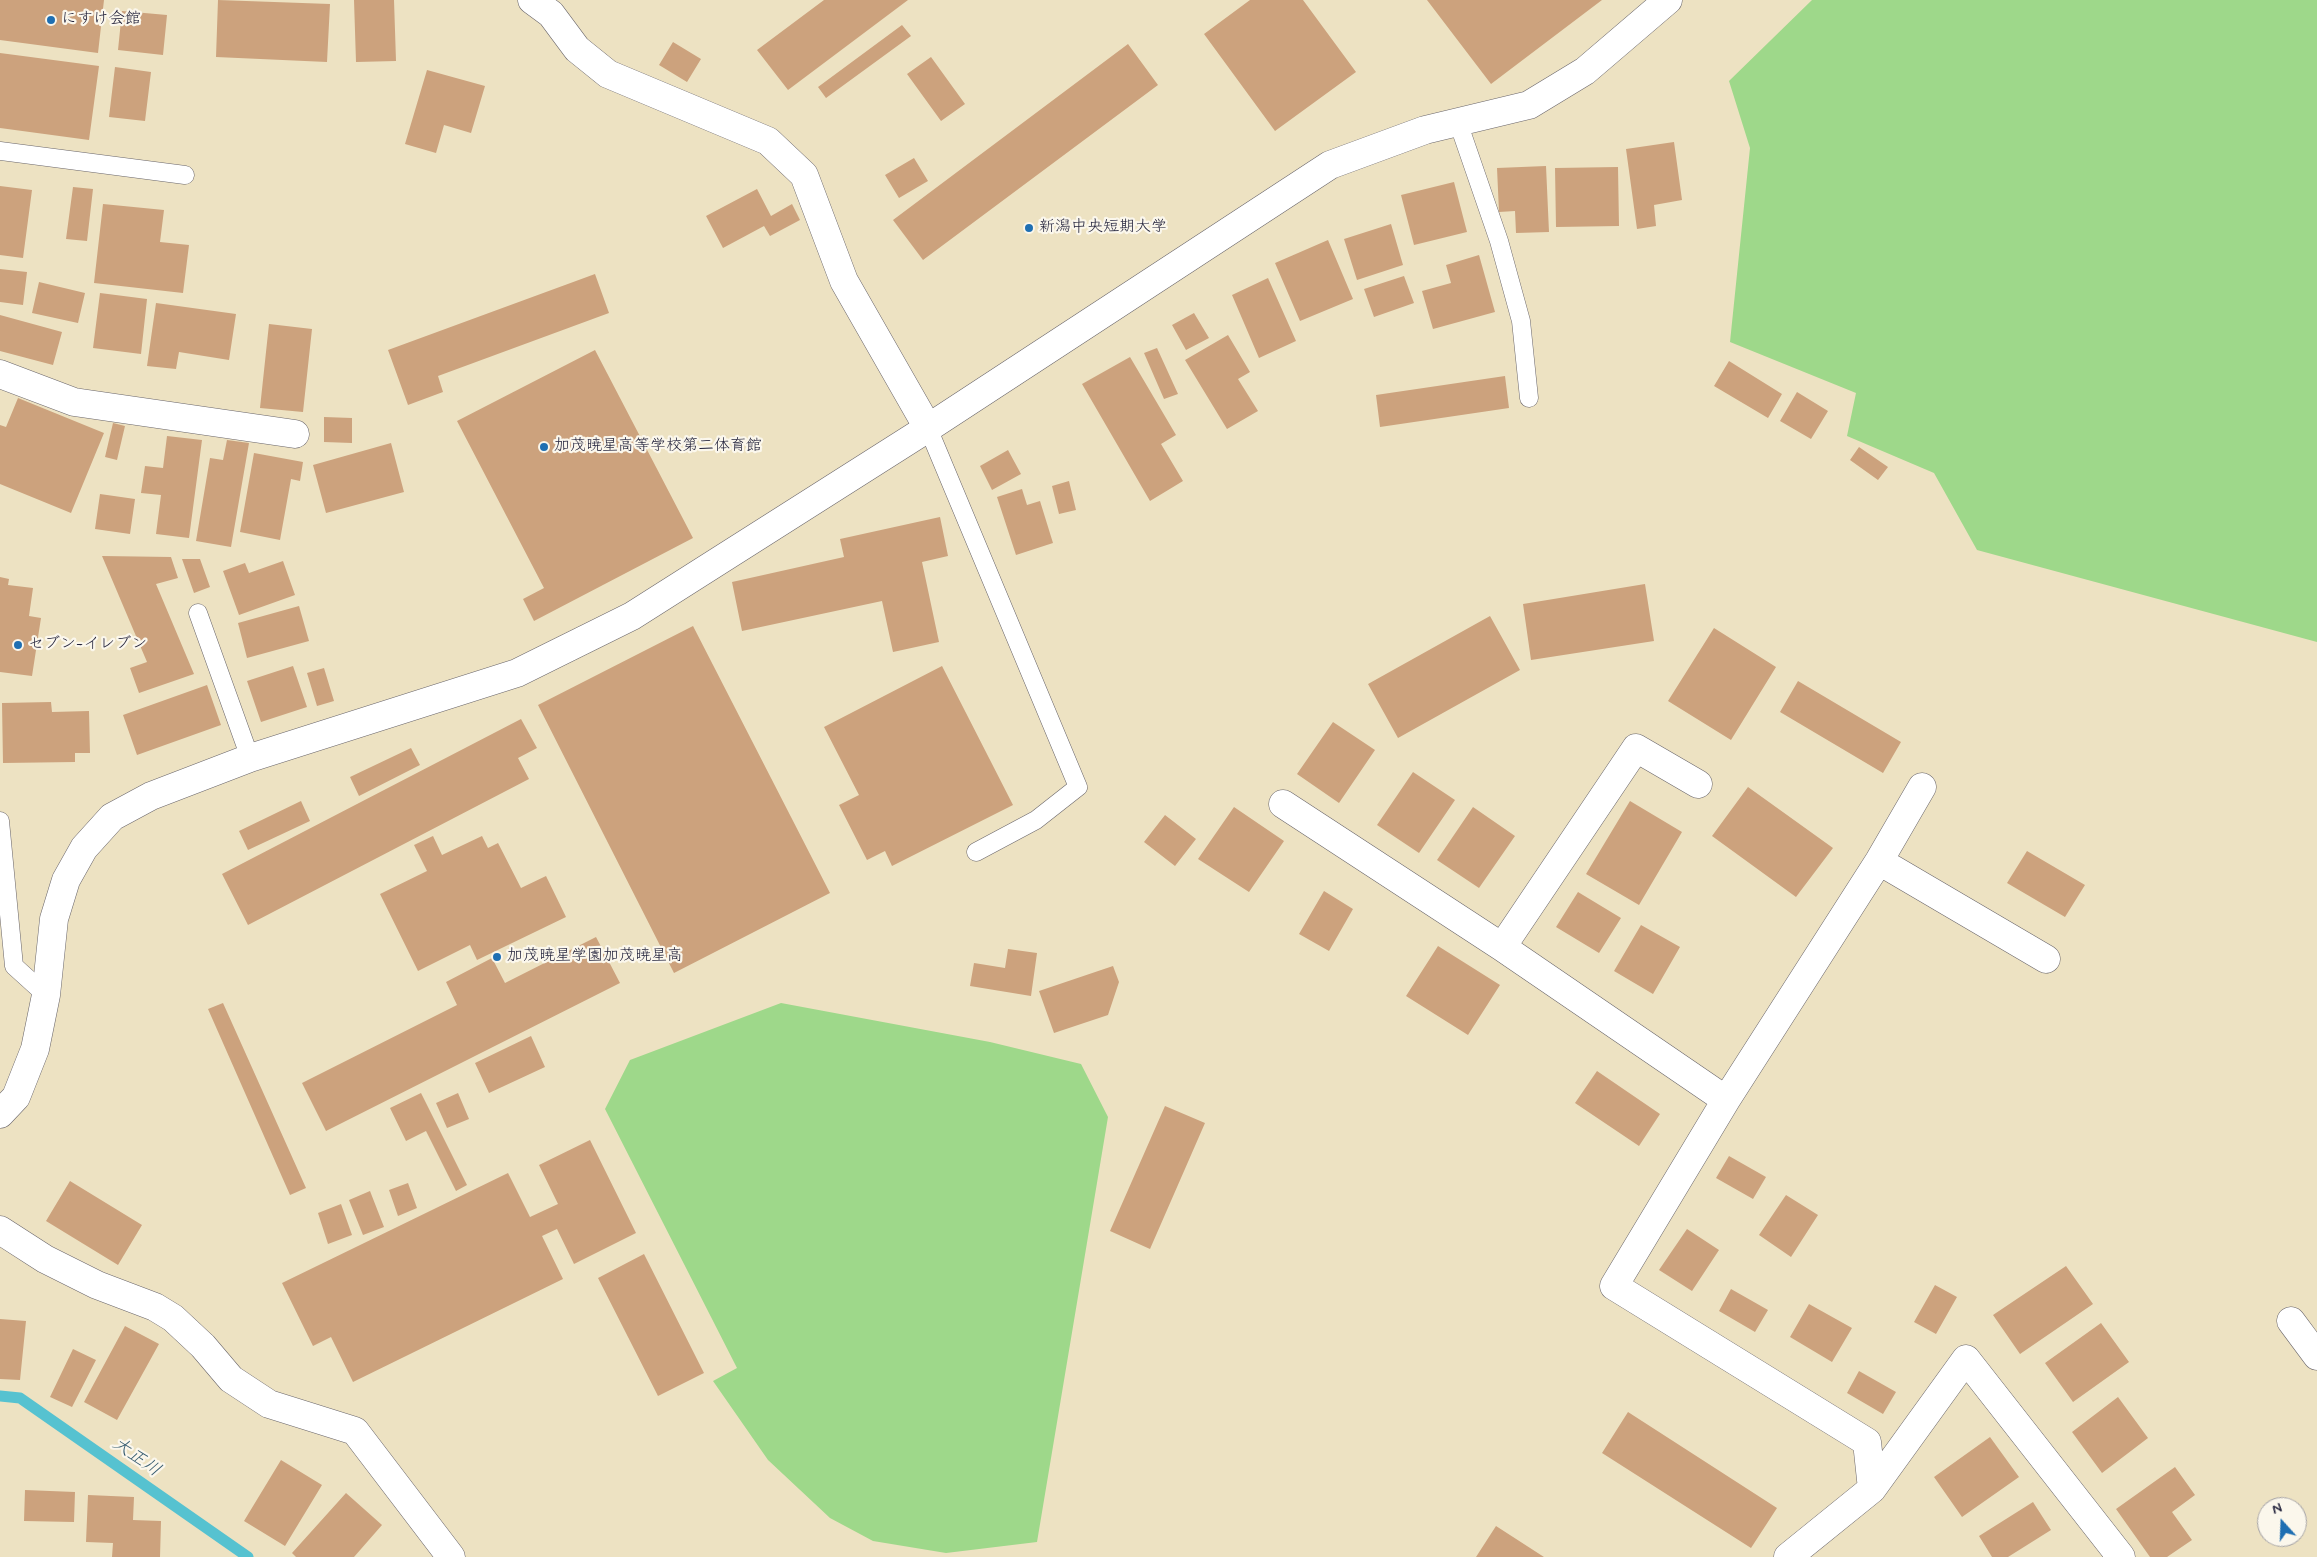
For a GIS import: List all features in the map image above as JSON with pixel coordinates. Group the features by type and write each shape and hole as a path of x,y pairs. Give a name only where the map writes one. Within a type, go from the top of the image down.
{"street":[{"path":"532,0 551,14 577,49 608,74 768,141 804,175 844,281 928,428"},
{"path":"0,1114 16,1097 36,1049 46,996 54,919 66,880 84,848 112,818 151,796 250,758 517,673 632,616 928,428 1330,165 1425,130 1529,105 1585,71 1668,0"},
{"path":"0,374 74,402 296,434"},
{"path":"1502,947 1636,748 1698,784"},
{"path":"1872,1488 1867,1442 1614,1286 1726,1100 1879,861 1922,787"},
{"path":"1283,804 1502,947 1726,1100"},
{"path":"1879,861 2046,959"},
{"path":"0,1230 45,1259 97,1285 156,1307 173,1318 203,1346 231,1378 268,1404 355,1431 451,1557"},
{"path":"2291,1321 2317,1356"},
{"path":"1788,1557 1872,1488 1966,1359 2121,1557"}],"lane":[{"path":"1458,122 1499,241 1521,321 1529,398"},
{"path":"0,151 185,174"},
{"path":"928,428 1078,787 1036,820 976,852"},
{"path":"198,613 250,758"},
{"path":"0,821 14,966 46,996"}],"green space":[{"path":"1812,0 2317,0 2317,642 1977,550 1934,473 1847,436 1856,393 1730,342 1750,148 1729,81"},
{"path":"781,1003 990,1042 1081,1064 1108,1117 1037,1542 946,1553 873,1541 830,1518 768,1460 713,1381 737,1368 605,1109 630,1060"}],"building":[{"name":"にすけ会館","path":"0,0 104,0 98,53 0,40"},
{"path":"218,0 330,4 327,62 216,57"},
{"path":"354,0 394,0 396,61 356,62"},
{"path":"824,0 908,0 788,90 757,50"},
{"path":"1250,0 1303,0 1356,72 1275,131 1204,34"},
{"path":"1427,0 1602,0 1491,84"},
{"path":"122,11 167,15 163,55 118,50"},
{"path":"902,25 911,36 826,98 818,87"},
{"path":"673,42 701,59 687,82 659,65"},
{"path":"1128,44 1158,85 923,260 893,220"},
{"path":"0,53 99,66 89,140 0,128"},
{"path":"931,57 965,104 941,121 907,74"},
{"path":"115,67 151,72 145,121 109,117"},
{"path":"427,70 485,86 471,133 444,125 436,153 405,144"},
{"path":"1674,142 1682,200 1654,205 1656,226 1637,229 1626,149"},
{"path":"914,158 928,181 899,198 885,175"},
{"path":"1546,166 1549,232 1516,233 1515,211 1499,212 1497,168"},
{"path":"1618,167 1619,226 1556,227 1555,168"},
{"path":"1454,182 1467,232 1414,245 1401,195"},
{"path":"0,186 32,190 23,258 0,255"},
{"path":"73,187 93,189 87,241 66,239"},
{"path":"757,189 771,216 792,204 800,220 770,236 764,226 723,248 706,216"},
{"path":"103,204 164,210 160,242 189,245 183,293 94,283"},
{"path":"1391,224 1403,265 1357,280 1344,239"},
{"path":"1328,240 1353,299 1300,321 1275,263"},
{"path":"1479,255 1495,312 1433,329 1422,291 1451,283 1446,265"},
{"path":"0,269 27,272 23,305 0,302"},
{"path":"595,274 609,313 438,376 443,392 408,405 388,350"},
{"path":"1404,276 1414,303 1374,317 1364,289"},
{"path":"1268,278 1296,341 1259,358 1232,295"},
{"path":"39,282 85,293 78,323 32,313"},
{"path":"100,293 147,299 141,354 93,348"},
{"path":"156,303 236,314 229,360 179,352 176,369 147,366"},
{"path":"1194,313 1209,338 1186,350 1172,325"},
{"path":"0,315 62,332 53,365 0,351"},
{"path":"269,324 312,329 303,412 260,408"},
{"path":"1228,335 1250,372 1238,379 1258,411 1227,429 1185,360"},
{"path":"1157,348 1178,394 1164,399 1144,353"},
{"path":"595,350 693,538 534,621 523,599 544,588 457,421"},
{"path":"1130,357 1176,435 1161,444 1183,481 1150,501 1082,384"},
{"path":"1729,361 1782,394 1768,418 1714,386"},
{"path":"1505,376 1509,408 1380,427 1376,395"},
{"path":"1797,392 1828,411 1811,439 1780,421"},
{"path":"18,398 104,433 71,513 0,484 0,425 6,427"},
{"path":"324,417 352,418 352,443 324,442"},
{"path":"113,423 125,426 117,460 105,457"},
{"path":"167,436 202,440 189,538 156,534 161,495 141,493 145,466 163,468"},
{"path":"227,440 249,443 231,547 196,541 210,458 223,460"},
{"path":"391,443 404,492 326,513 313,465"},
{"path":"1859,447 1888,467 1878,480 1850,460"},
{"path":"1008,450 1021,474 992,490 980,466"},
{"path":"254,453 303,462 300,481 291,479 280,540 240,532"},
{"path":"1069,481 1076,510 1059,514 1052,486"},
{"path":"1022,489 1027,505 1040,501 1053,543 1016,555 997,497"},
{"path":"100,494 135,499 130,534 95,529"},
{"path":"940,517 948,556 922,562 939,642 893,652 882,601 742,631 732,582 844,557 840,539"},
{"path":"102,556 171,557 178,578 156,584 194,674 139,693 130,668 147,662"},
{"path":"182,559 200,559 210,587 194,593"},
{"path":"283,561 295,595 239,615 223,571 245,563 249,573"},
{"name":"セブン-イレブン","path":"0,577 9,579 8,585 33,588 29,616 41,618 32,676 0,672"},
{"path":"1645,584 1654,641 1531,660 1523,604"},
{"path":"299,606 309,641 247,658 238,623"},
{"path":"1490,616 1520,670 1398,738 1368,684"},
{"path":"693,626 830,893 674,973 538,705"},
{"path":"1714,628 1776,667 1731,740 1668,701"},
{"path":"293,666 307,707 261,722 247,681"},
{"path":"942,666 1013,805 892,866 885,851 867,860 839,805 859,795 824,727"},
{"path":"324,668 334,701 317,706 307,673"},
{"path":"1798,681 1901,742 1883,773 1780,712"},
{"path":"207,685 221,725 137,755 123,715"},
{"path":"51,702 52,712 89,711 90,753 75,753 75,762 3,763 2,703"},
{"path":"521,719 537,748 518,758 529,779 248,925 222,874"},
{"path":"1333,722 1375,750 1339,803 1297,774"},
{"path":"411,748 420,765 359,796 350,777"},
{"path":"1413,772 1455,800 1419,853 1377,825"},
{"path":"1748,787 1833,848 1796,897 1712,836"},
{"path":"301,801 310,821 248,850 239,831"},
{"path":"1630,801 1682,832 1639,905 1586,874"},
{"path":"1234,807 1284,841 1249,892 1198,859"},
{"path":"1473,807 1515,836 1479,888 1437,860"},
{"path":"1165,815 1196,839 1175,866 1144,842"},
{"path":"433,836 442,855 482,836 488,848 498,843 521,888 546,876 566,917 477,960 470,945 418,971 380,894 427,871 414,845"},
{"path":"2027,851 2085,885 2065,917 2007,883"},
{"path":"1324,891 1353,909 1329,951 1299,934"},
{"path":"1578,892 1621,918 1599,953 1556,927"},
{"path":"1641,925 1680,947 1653,994 1614,971"},
{"path":"596,937 620,983 326,1131 302,1083 457,1005 446,982 492,958 505,983"},
{"path":"1438,946 1500,985 1468,1035 1406,996"},
{"path":"1008,949 1037,953 1031,996 970,986 974,963 1005,968"},
{"path":"1113,966 1119,982 1108,1015 1054,1033 1039,991"},
{"path":"223,1003 306,1188 290,1195 208,1009"},
{"path":"531,1036 545,1067 489,1093 475,1063"},
{"path":"1597,1071 1660,1114 1639,1146 1575,1103"},
{"path":"421,1093 467,1185 456,1191 426,1131 406,1141 390,1108"},
{"path":"458,1093 469,1119 447,1128 436,1103"},
{"path":"1165,1106 1205,1123 1150,1249 1110,1231"},
{"path":"590,1140 636,1233 574,1264 557,1229 542,1236 563,1279 353,1382 331,1337 313,1346 282,1283 508,1173 530,1217 558,1204 539,1165"},
{"path":"1729,1156 1766,1177 1753,1199 1716,1178"},
{"path":"70,1181 142,1225 118,1265 46,1221"},
{"path":"408,1183 417,1208 398,1216 389,1190"},
{"path":"370,1191 384,1227 363,1235 349,1200"},
{"path":"1786,1195 1818,1215 1791,1257 1759,1235"},
{"path":"341,1204 352,1235 328,1244 318,1213"},
{"path":"1687,1229 1719,1250 1692,1291 1659,1270"},
{"path":"644,1254 704,1373 658,1396 598,1278"},
{"path":"2066,1266 2093,1304 2020,1354 1993,1315"},
{"path":"1935,1285 1957,1297 1936,1334 1914,1322"},
{"path":"1731,1289 1768,1310 1755,1332 1719,1311"},
{"path":"1809,1304 1852,1328 1832,1362 1790,1337"},
{"path":"0,1319 26,1321 20,1380 0,1379"},
{"path":"2101,1323 2129,1362 2073,1402 2045,1363"},
{"path":"125,1326 159,1344 117,1420 84,1402"},
{"path":"73,1349 96,1360 72,1407 50,1397"},
{"path":"1859,1371 1896,1392 1883,1414 1847,1393"},
{"path":"2118,1397 2148,1438 2102,1473 2072,1432"},
{"path":"1628,1412 1777,1508 1751,1548 1602,1453"},
{"path":"1990,1437 2019,1477 1962,1517 1934,1477"},
{"path":"281,1460 322,1485 285,1546 244,1521"},
{"path":"2175,1467 2195,1495 2172,1512 2192,1540 2167,1557 2150,1557 2116,1509"},
{"path":"25,1490 75,1492 74,1522 24,1521"},
{"path":"346,1493 382,1525 354,1557 296,1557 292,1553"},
{"path":"88,1495 134,1497 133,1520 161,1521 160,1557 112,1557 113,1543 86,1542"},
{"path":"2033,1502 2051,1530 2008,1557 1992,1557 1979,1536"},
{"path":"1496,1526 1544,1557 1476,1557"}],"waterway":[{"name":"大正川","path":"0,1396 20,1398 248,1557"}],"place":[{"name":"にすけ会館","path":"51,20"},
{"name":"新潟中央短期大学","path":"1029,228"},
{"name":"加茂暁星高等学校第二体育館","path":"544,447"},
{"name":"セブン-イレブン","path":"18,645"},
{"name":"加茂暁星学園加茂暁星高","path":"497,957"}]}
